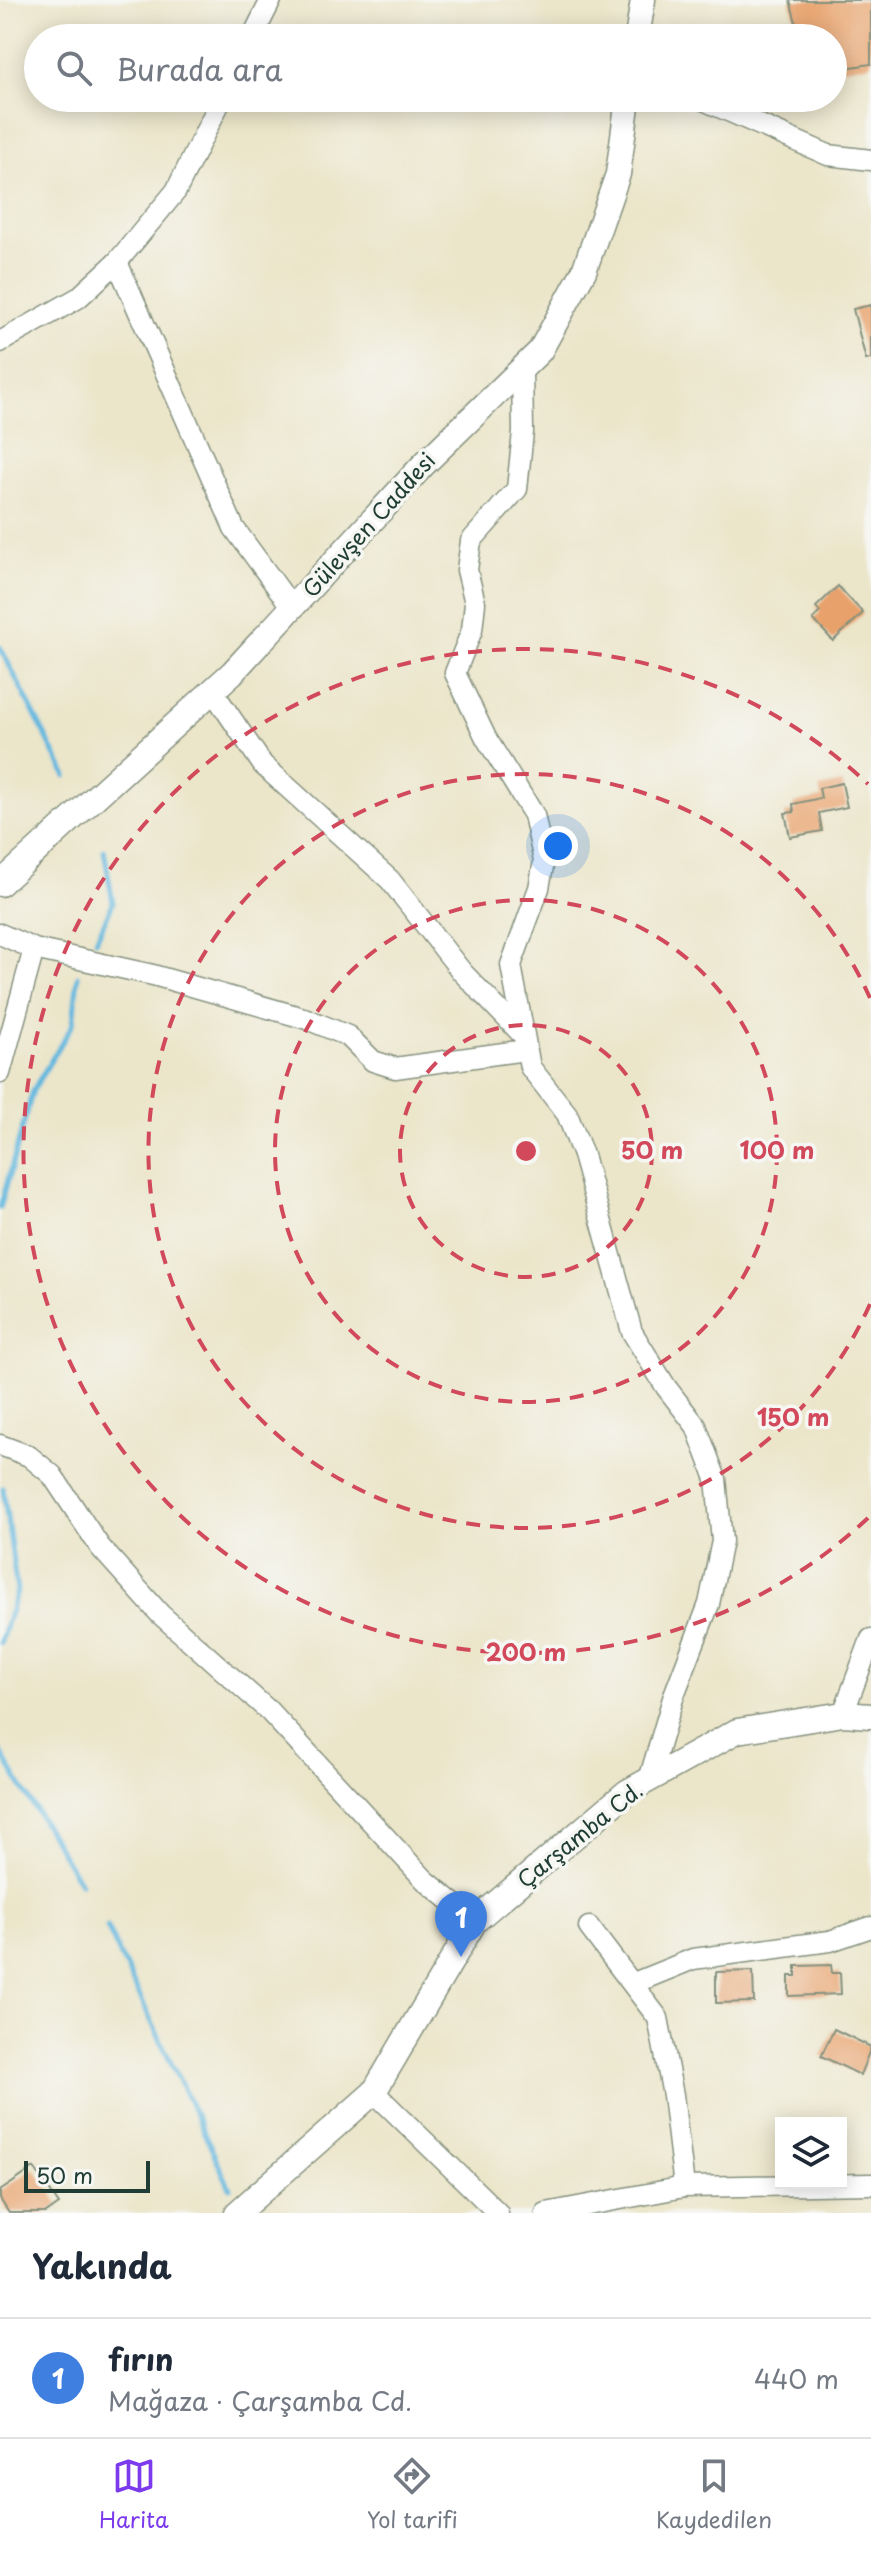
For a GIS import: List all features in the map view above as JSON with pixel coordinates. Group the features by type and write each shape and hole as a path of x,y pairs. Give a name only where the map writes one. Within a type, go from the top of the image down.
{"street":[{"path":"259,24 271,0"},
{"path":"639,24 643,0"},
{"path":"0,342 78,298 117,262 176,191 215,112"},
{"name":"Gülevşen Caddesi","path":"0,884 212,690 293,609 423,465 540,351 584,271 618,174 626,112"},
{"path":"731,112 828,155 871,160"},
{"path":"117,262 234,528 293,609"},
{"path":"522,369 523,432 517,489 471,541 467,570 475,603 472,630 455,673 486,738 534,815 544,861 539,888 511,965 530,1067 567,1114 583,1155 608,1256 632,1332 666,1387 696,1426 716,1479 722,1541 709,1604 674,1695 649,1780"},
{"path":"212,690 263,765 390,880 462,972 524,1042"},
{"path":"0,934 34,949 153,975 307,1019 348,1036 373,1061 395,1068 524,1042"},
{"path":"0,1073 34,949"},
{"path":"0,1445 29,1456 52,1475 100,1547 160,1614 269,1711 425,1880 475,1921"},
{"path":"843,1714 871,1639"},
{"name":"Çarşamba Cd.","path":"237,2213 374,2092 475,1921 627,1792 737,1731 843,1714 871,1716"},
{"path":"589,1927 658,2018 673,2095 684,2187"},
{"path":"634,1983 693,1959 830,1941 871,1927"},
{"path":"374,2092 498,2213"},
{"path":"546,2213 684,2187 871,2184"}],"building":[{"path":"790,0 871,0 871,64 847,68 847,24 796,24"},
{"path":"871,305 871,359 866,360 853,309"},
{"path":"838,586 863,613 833,641 813,619 820,612 816,607"},
{"path":"842,783 847,807 819,813 822,831 790,837 785,813 794,812 793,804 821,798 819,788"},
{"path":"831,1965 832,1973 840,1973 841,1994 789,1996 789,1976 796,1976 796,1966"},
{"path":"753,1971 754,2002 716,2003 716,1972"},
{"path":"834,2029 871,2047 860,2075 821,2056"},
{"path":"34,2168 59,2204 46,2213 9,2213 0,2199 0,2191"}],"waterway":[{"path":"0,647 66,776"},
{"path":"96,940 113,903 104,850"},
{"path":"0,1208 33,1090 73,1024 78,976"},
{"path":"0,1643 17,1591 3,1488"},
{"path":"0,1751 80,1883"},
{"path":"107,1927 230,2188"}],"place":[{"name":"fırın","path":"461,1957"}]}
